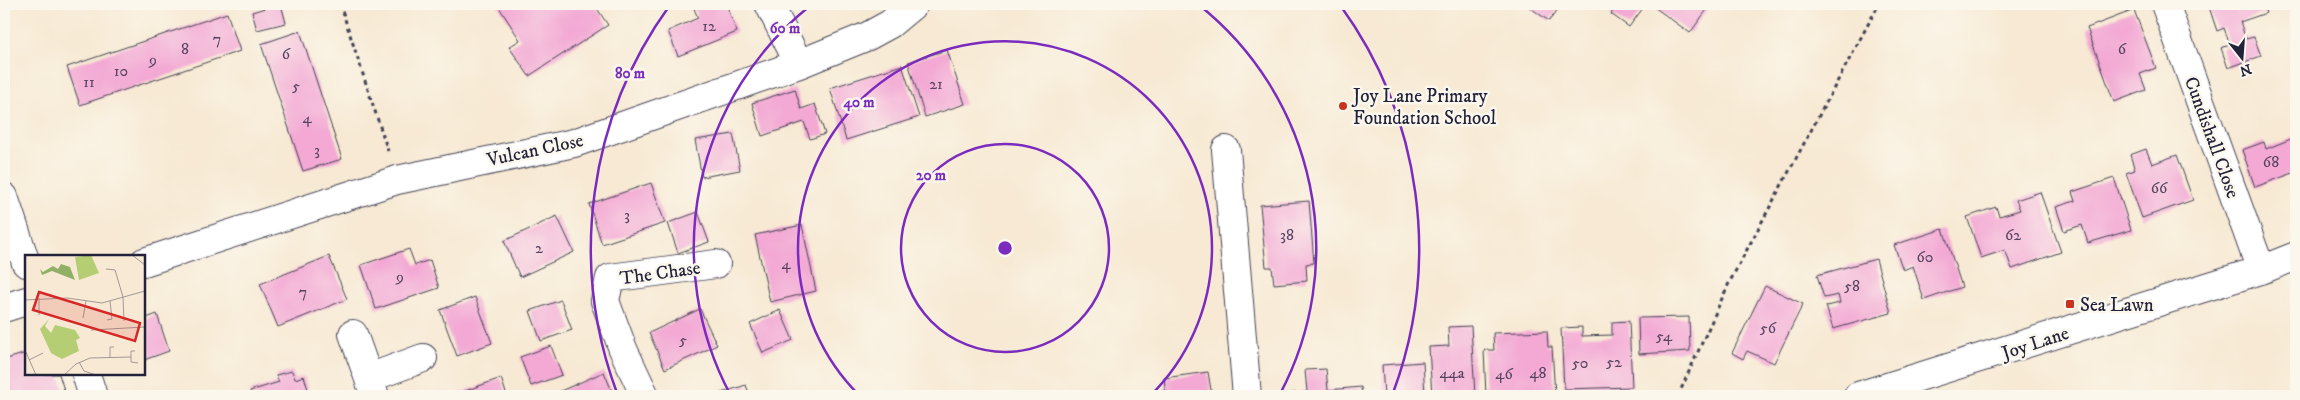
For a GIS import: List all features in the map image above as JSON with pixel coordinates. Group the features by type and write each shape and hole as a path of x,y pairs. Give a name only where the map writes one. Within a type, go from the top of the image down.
{"street":[{"path":"769,4 799,64"},
{"name":"Vulcan Close","path":"145,262 397,180 574,143 799,64 868,36 890,24 914,4"},
{"name":"Cundishall Close","path":"2165,4 2261,270"},
{"path":"1226,150 1247,396"},
{"path":"4,197 25,260"},
{"name":"Joy Lane","path":"1858,396 2261,270 2296,256"},
{"name":"The Chase","path":"645,396 623,349 604,301 610,278 716,264"},
{"path":"4,308 25,301"},
{"path":"353,334 372,387 423,358"},
{"path":"86,375 93,396"}],"path":[{"path":"340,4 397,180"},
{"path":"1678,396 1729,284 1879,4"}],"building":[{"path":"281,4 286,23 257,30 252,12"},
{"path":"497,4 594,4 608,25 529,76 509,47 520,40"},
{"path":"692,4 726,4 737,32 678,56 668,31 698,18"},
{"path":"1525,4 1562,4 1549,21"},
{"path":"1609,4 1646,4 1629,27 1611,14 1615,8"},
{"path":"1650,4 1711,4 1690,33"},
{"path":"2208,4 2263,4 2266,13 2240,22 2246,39 2254,37 2261,56 2228,68 2221,48 2230,45 2224,28 2217,31"},
{"path":"2134,10 2156,68 2140,74 2146,90 2114,102 2087,28"},
{"path":"227,13 240,51 80,105 67,67"},
{"path":"300,31 342,159 303,171 261,44"},
{"path":"947,50 965,104 925,117 908,62"},
{"path":"902,65 919,117 846,140 830,88"},
{"path":"795,89 801,109 815,104 825,134 810,139 804,122 762,136 752,103"},
{"path":"733,134 740,170 702,177 695,140"},
{"path":"2296,137 2296,172 2255,187 2242,150 2264,142 2266,149"},
{"path":"2146,149 2152,164 2177,155 2193,200 2142,218 2126,173 2135,170 2130,155"},
{"path":"2114,178 2131,230 2088,243 2082,225 2064,231 2056,207 2075,201 2072,192"},
{"path":"651,183 665,223 602,244 589,204"},
{"path":"2040,192 2061,252 2012,269 2005,250 1981,258 1967,217 1996,207 1999,216 2020,210 2016,200"},
{"path":"1309,201 1314,263 1306,264 1307,281 1274,284 1272,267 1266,267 1260,205"},
{"path":"698,212 709,242 678,253 668,223"},
{"path":"557,216 574,252 520,277 504,241"},
{"path":"802,225 816,291 770,302 755,235"},
{"path":"1943,229 1962,287 1924,300 1913,266 1903,270 1894,245"},
{"path":"409,249 415,265 430,260 439,288 376,309 361,265"},
{"path":"329,256 347,299 278,327 260,284"},
{"path":"1876,259 1891,313 1833,329 1826,306 1840,303 1838,295 1824,298 1817,275"},
{"path":"1765,286 1803,304 1774,363 1747,351 1743,359 1732,353"},
{"path":"475,297 492,343 457,356 440,310"},
{"path":"561,300 572,330 541,341 530,311"},
{"path":"700,309 717,345 665,369 649,333"},
{"path":"780,310 793,340 763,353 750,324"},
{"path":"157,314 169,351 145,360 145,319"},
{"path":"1689,317 1690,351 1639,354 1638,318"},
{"path":"1629,321 1632,387 1564,389 1561,328 1582,327 1582,336 1612,335 1612,322"},
{"path":"1471,326 1475,396 1432,396 1429,347 1449,346 1448,327"},
{"path":"1547,331 1548,347 1552,347 1555,396 1486,396 1484,350 1494,350 1493,333"},
{"path":"551,346 562,375 531,386 520,357"},
{"path":"25,353 25,375 59,375 64,390 46,396 4,396 4,360"},
{"path":"1423,362 1425,396 1384,396 1382,365"},
{"path":"1326,369 1328,390 1361,387 1362,396 1282,396 1282,394 1307,392 1305,370"},
{"path":"292,371 295,379 304,376 310,396 251,396 250,391 279,382 276,375"},
{"path":"604,372 614,396 549,396"},
{"path":"1208,372 1212,396 1166,396 1164,378"},
{"path":"501,378 507,396 451,396"},
{"path":"746,385 750,396 719,396 718,394"}],"place":[{"name":"Joy Lane Primary Foundation School","path":"1343,106"},
{"name":"Sea Lawn","path":"2070,304"}]}
